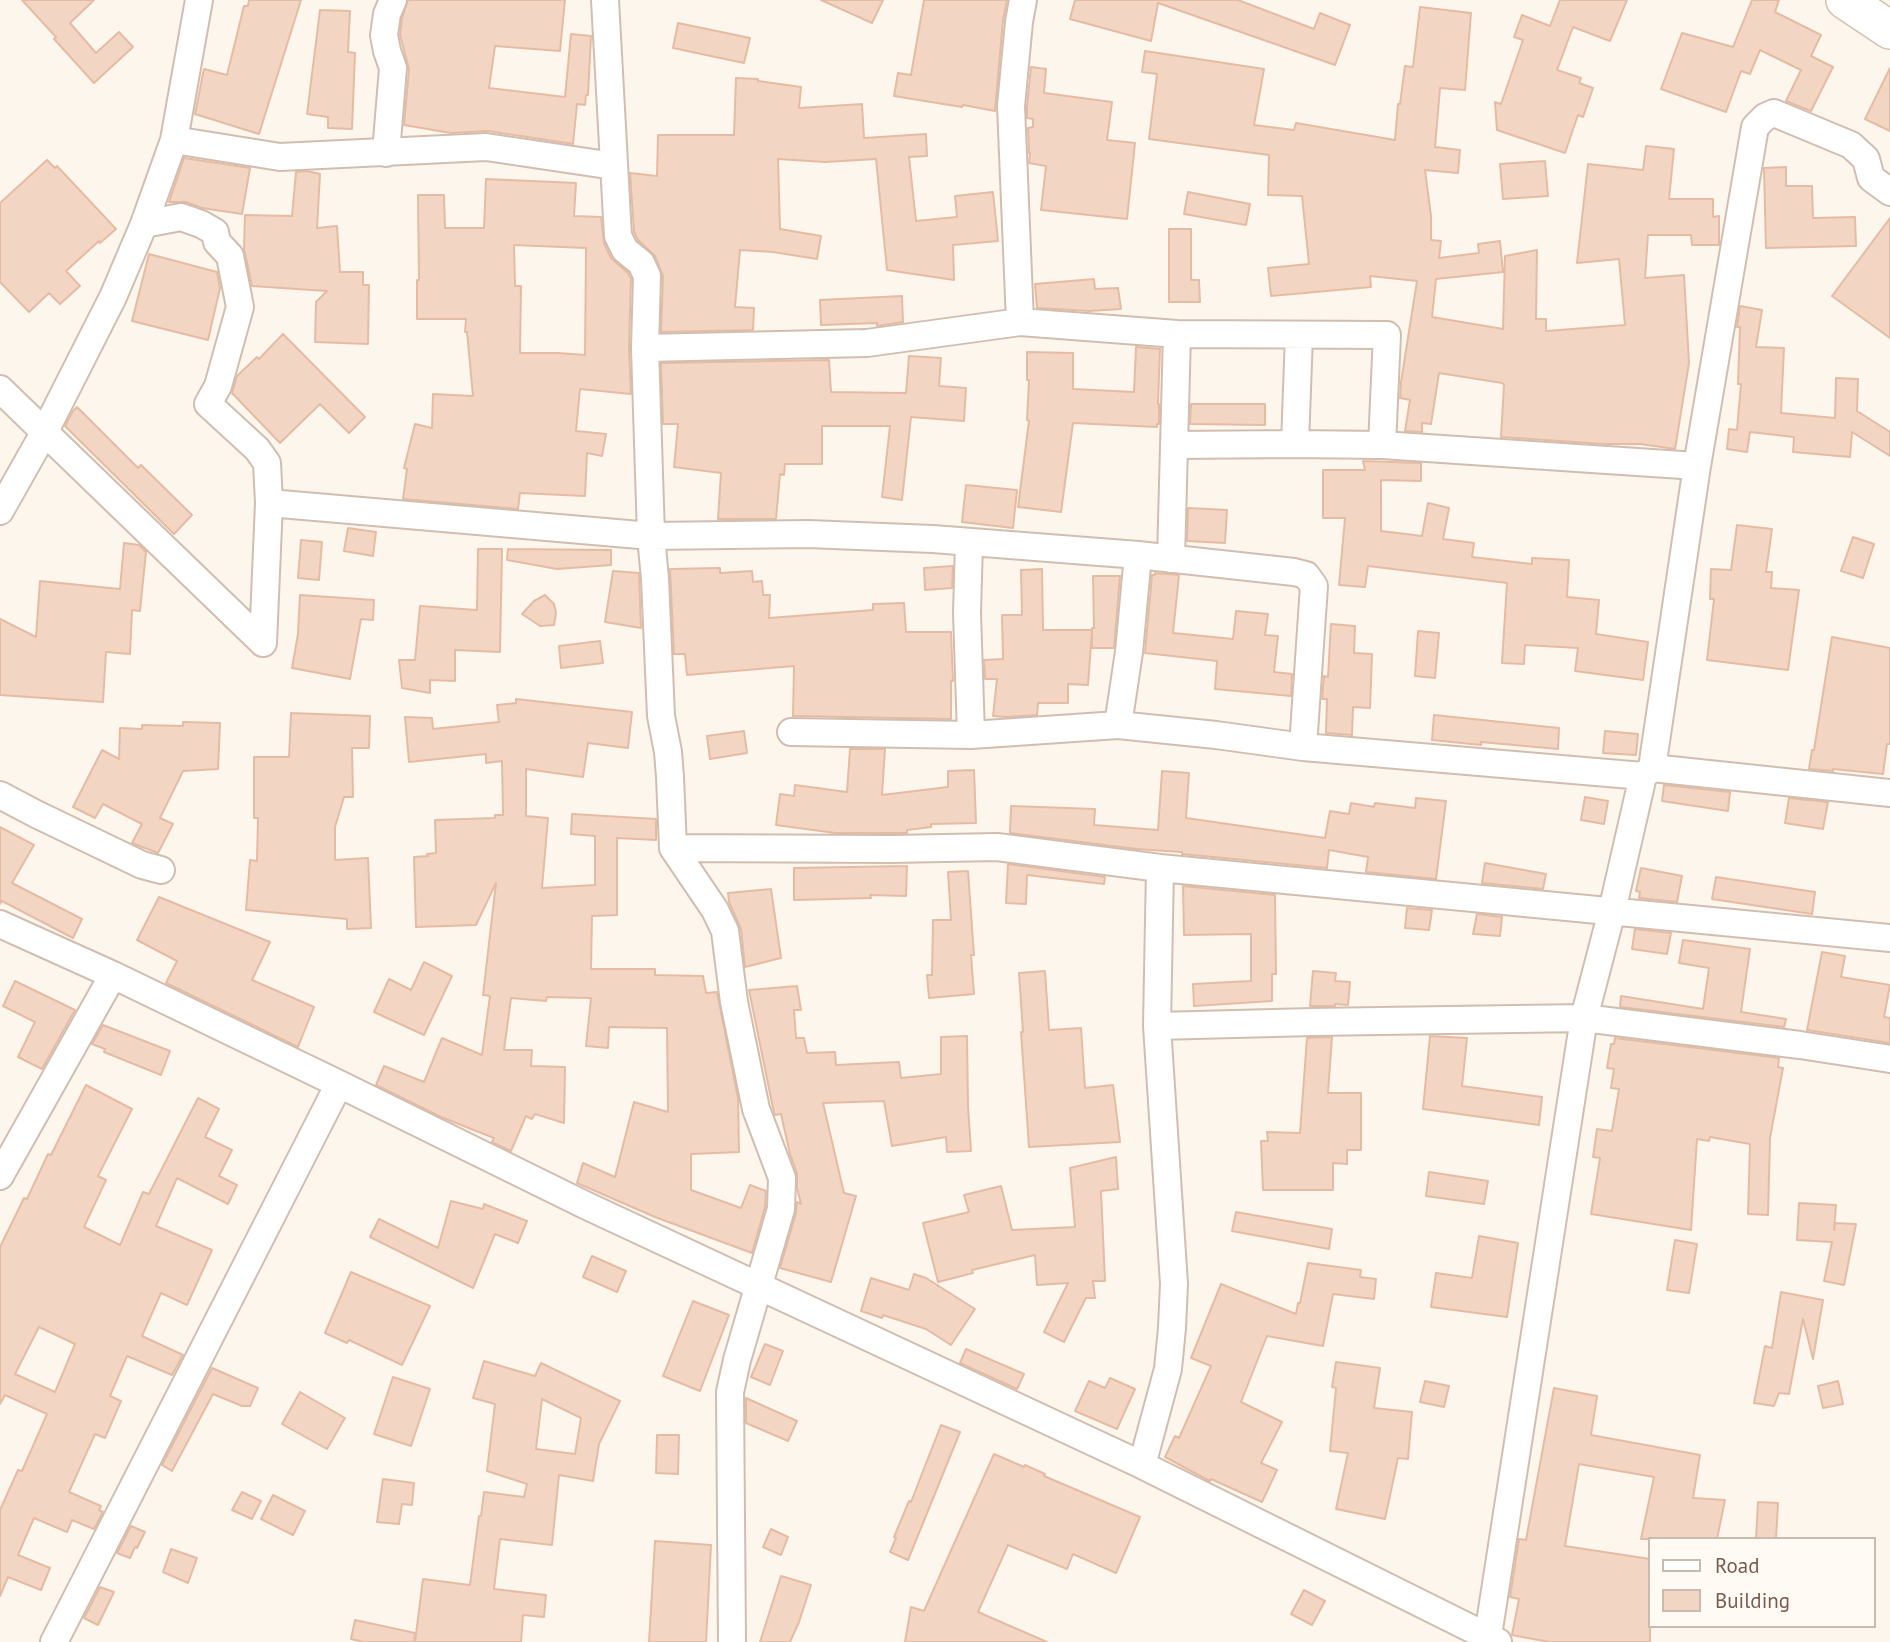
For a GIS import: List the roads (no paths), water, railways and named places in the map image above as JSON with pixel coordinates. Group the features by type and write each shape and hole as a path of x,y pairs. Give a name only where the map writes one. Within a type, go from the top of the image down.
{"main road":[{"path":"1845,0 1890,30"}],"street":[{"path":"0,511 44,433 113,298 144,224 174,140 199,0"},
{"path":"386,153 393,68 384,35 387,14 393,0"},
{"path":"605,0 618,236 625,250 641,263 647,276 645,348 651,536 660,716 670,777 673,848 715,910 725,931 734,1002 756,1109 782,1178 781,1209 730,1392 732,1642"},
{"path":"1020,322 1011,106 1023,0"},
{"path":"0,924 113,975 585,1205 1142,1465 1491,1640 1584,1018 1647,772 1755,127 1765,117 1774,113 1851,145 1866,159 1871,178 1890,192"},
{"path":"174,140 280,157 486,147 614,166"},
{"path":"0,389 263,643 269,503 268,463 257,449 208,404 218,386 240,307 230,256 217,242 215,232 201,224 181,217 144,224"},
{"path":"645,348 867,343 1020,322 1177,334 1387,335 1382,445"},
{"path":"1171,559 1177,334"},
{"path":"1295,443 1299,335"},
{"path":"1174,445 1382,445 1698,466"},
{"path":"269,503 651,536 808,534 969,542 1138,555 1294,572 1306,575 1314,586 1304,747"},
{"path":"969,542 967,613 971,736"},
{"path":"1118,725 1129,652 1138,555"},
{"path":"791,732 971,736 1118,725 1304,747 1890,793"},
{"path":"0,795 142,864 162,870"},
{"path":"673,848 998,847 1160,868 1890,937"},
{"path":"1142,1465 1168,1369 1174,1284 1157,1026 1160,868"},
{"path":"0,1176 113,975"},
{"path":"1157,1026 1584,1018 1890,1059"},
{"path":"54,1642 339,1084"}]}
